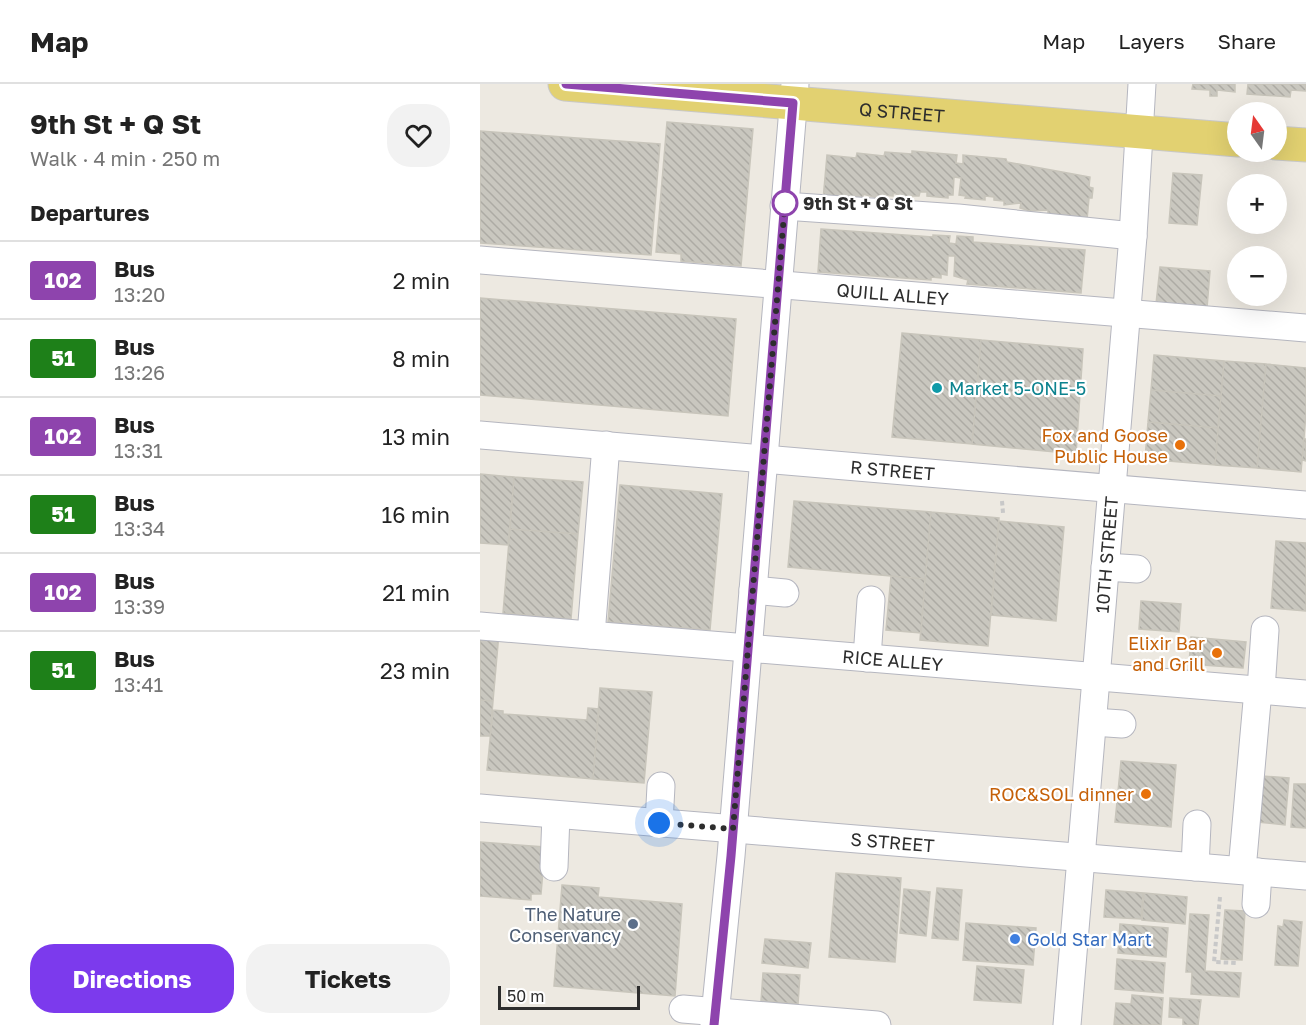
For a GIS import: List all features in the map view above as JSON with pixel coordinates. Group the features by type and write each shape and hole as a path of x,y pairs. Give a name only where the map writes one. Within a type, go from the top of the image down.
{"main road":[{"name":"Q STREET","path":"565,84 794,94 1227,139"},
{"path":"1287,144 1306,145"}],"street":[{"name":"10TH STREET","path":"1067,1025 1133,236 1142,84"},
{"path":"714,1018 733,829 794,94"},
{"path":"784,206 954,218 1133,236"},
{"name":"QUILL ALLEY","path":"480,260 1306,328"},
{"name":"R STREET","path":"480,435 1306,505"},
{"path":"584,639 606,445"},
{"path":"1105,567 1137,569"},
{"path":"753,590 785,593"},
{"path":"867,658 871,600"},
{"name":"RICE ALLEY","path":"480,626 527,637 748,648 1260,690 1300,689"},
{"path":"1256,904 1250,871 1265,630"},
{"path":"1093,722 1122,724"},
{"path":"659,823 661,786"},
{"name":"S STREET","path":"480,808 1306,876"},
{"path":"554,867 556,815"},
{"path":"1195,867 1197,824"},
{"path":"682,1009 714,1018 877,1025"}],"path":[{"path":"1220,897 1214,962 1237,963"}],"building":[{"path":"1193,84 1235,84 1235,92 1217,90 1217,96 1210,96 1210,90 1192,89"},
{"path":"1248,84 1306,84 1306,91 1291,90 1290,97 1247,94"},
{"path":"667,122 753,129 741,266 681,261 681,254 656,252"},
{"path":"480,131 660,144 651,255 480,243"},
{"path":"912,151 957,155 956,163 963,164 963,155 1006,159 1007,162 1090,177 1089,187 1093,188 1092,198 1089,198 1087,220 1068,215 1068,218 1058,217 1058,214 1048,213 1048,210 1030,211 1020,208 1021,203 1004,205 1004,201 994,200 994,197 985,196 985,200 965,198 966,196 959,195 961,178 954,177 953,195 948,195 948,198 927,196 927,192 920,192 919,196 909,196 909,198 893,193 893,196 881,195 881,199 863,194 863,198 855,197 855,202 823,200 827,155 856,158 857,153 884,156 885,152 912,154"},
{"path":"1173,173 1202,175 1197,225 1169,223"},
{"path":"821,229 933,237 933,235 950,236 949,243 956,244 957,236 973,237 973,242 1085,250 1081,293 967,284 968,280 954,276 955,256 948,256 947,275 941,274 941,278 931,277 931,280 818,272"},
{"path":"1160,267 1210,271 1207,308 1156,304"},
{"path":"480,298 736,319 728,416 480,395"},
{"name":"Market 5-ONE-5","path":"902,333 981,340 972,444 892,437"},
{"path":"981,340 1083,349 1076,454 972,444"},
{"path":"1154,355 1224,361 1221,396 1151,390"},
{"path":"1224,361 1266,364 1257,468 1215,465"},
{"path":"1266,364 1306,368 1306,414 1301,472 1257,468"},
{"path":"1151,390 1221,396 1218,428 1148,422"},
{"path":"1148,422 1218,428 1215,465 1145,459"},
{"path":"1304,439 1306,439 1306,461 1302,460"},
{"path":"480,474 514,477 508,545 480,543"},
{"path":"514,477 583,482 578,534 510,529"},
{"path":"620,485 722,494 710,630 608,622"},
{"path":"794,501 931,512 925,579 788,567"},
{"path":"931,512 999,518 988,646 920,640"},
{"path":"999,521 1064,527 1056,621 991,615"},
{"path":"510,529 578,534 571,619 503,613"},
{"path":"1276,541 1306,543 1306,611 1271,608"},
{"path":"891,576 925,579 921,633 886,630"},
{"path":"1141,601 1181,604 1179,632 1139,629"},
{"path":"480,631 499,633 493,701 480,700"},
{"name":"Elixir Bar and Grill","path":"1191,637 1246,642 1243,668 1189,664"},
{"path":"600,688 652,692 644,783 593,779"},
{"path":"480,700 493,701 490,736 480,736"},
{"path":"588,708 599,709 593,779 487,770 493,710 503,711 503,714 587,720"},
{"path":"1121,761 1176,765 1171,827 1115,822"},
{"path":"1262,776 1289,778 1285,825 1258,822"},
{"path":"1294,784 1306,784 1306,828 1291,827"},
{"path":"480,842 545,847 541,894 531,894 531,900 480,896"},
{"path":"836,873 901,878 895,962 829,957"},
{"path":"562,885 599,888 598,897 682,904 675,996 554,986"},
{"path":"937,888 962,890 958,940 932,938"},
{"path":"904,889 930,892 926,936 900,933"},
{"path":"1106,890 1143,893 1141,919 1104,917"},
{"path":"1144,893 1187,897 1185,924 1142,920"},
{"path":"1225,910 1245,911 1242,960 1221,959"},
{"path":"1190,914 1209,915 1205,971 1241,973 1239,997 1191,994 1192,972 1186,972"},
{"path":"1284,920 1302,922 1298,966 1275,965 1278,926 1283,927"},
{"path":"966,923 1036,928 1033,965 963,960"},
{"path":"1120,924 1168,928 1166,957 1118,953"},
{"path":"765,939 811,943 808,968 762,963"},
{"path":"1117,959 1165,963 1163,993 1115,989"},
{"path":"977,966 1024,970 1021,1003 974,1000"},
{"path":"763,973 800,975 798,1004 761,1001"},
{"path":"1132,995 1163,998 1161,1025 1114,1025 1116,1003 1131,1004"},
{"path":"1170,998 1201,1000 1198,1025 1183,1025 1183,1018 1169,1017"}],"bus line":[{"name":"102","path":"566,84 793,103 731,856 714,1025"}],"place":[{"name":"9th St + Q St","path":"785,203"},
{"name":"Market 5-ONE-5","path":"937,388"},
{"name":"Fox and Goose Public House","path":"1180,445"},
{"name":"Elixir Bar and Grill","path":"1217,653"},
{"name":"ROC&SOL dinner","path":"1146,794"},
{"name":"The Nature Conservancy","path":"633,924"},
{"name":"Gold Star Mart","path":"1015,939"}],"route":[{"path":"659,823 733,829 785,203"}]}
